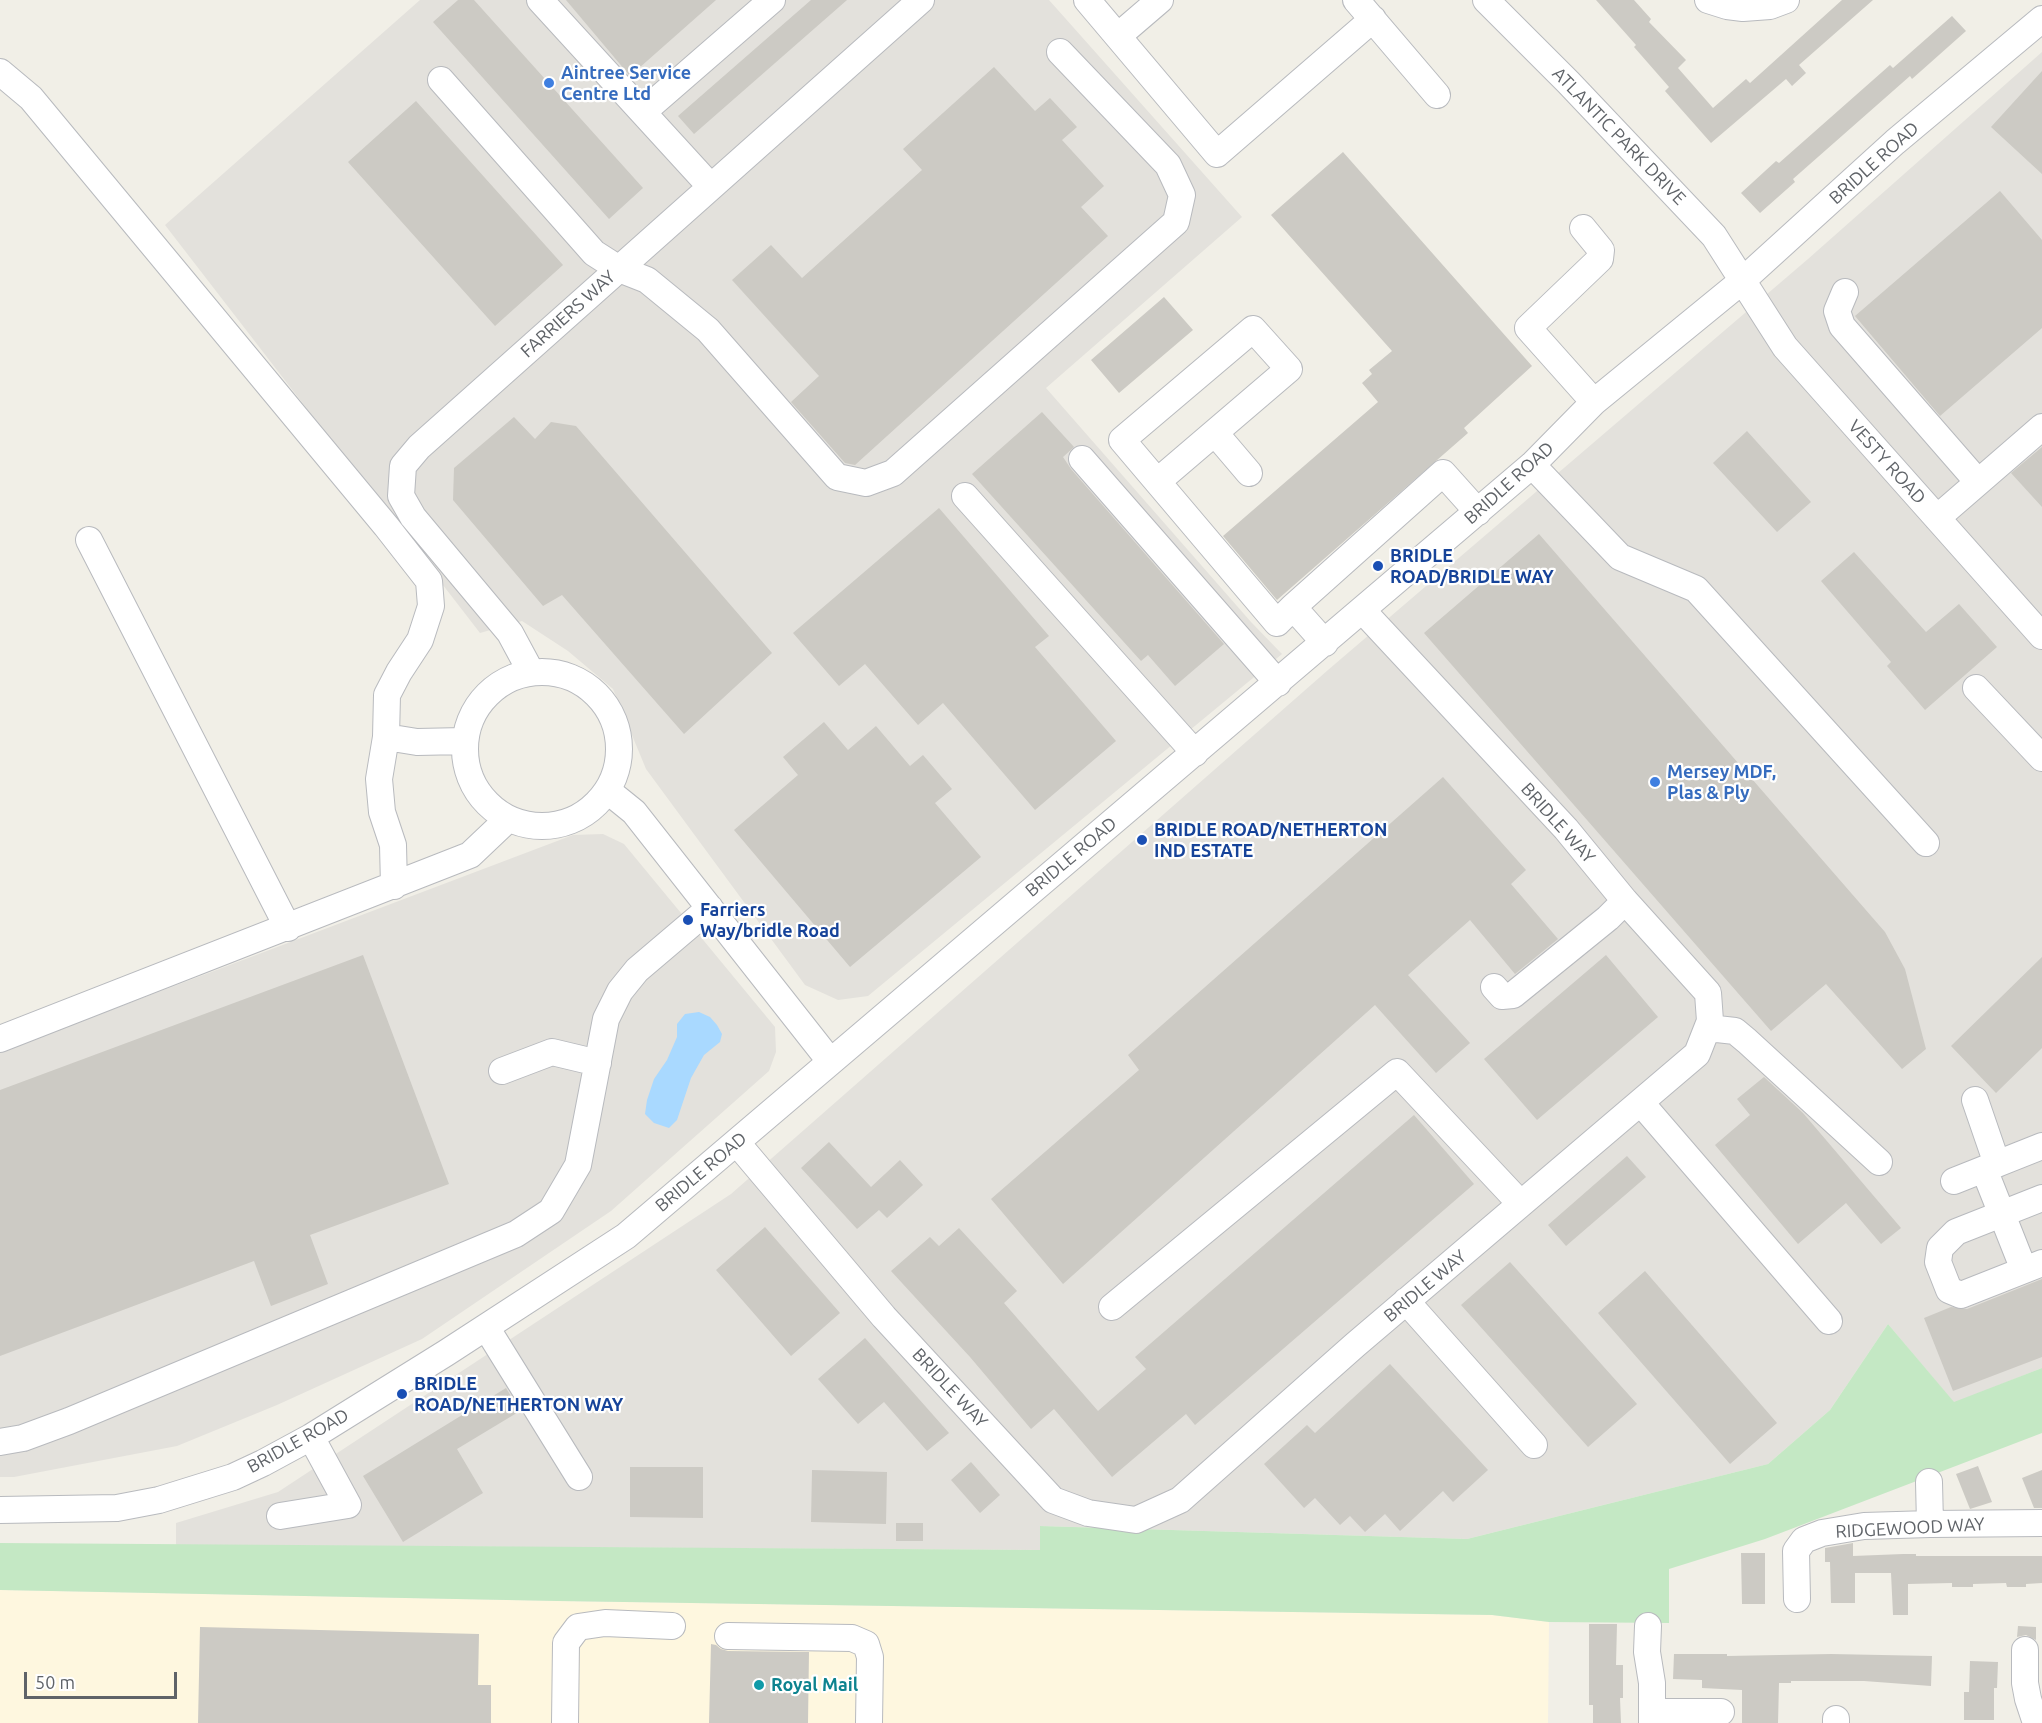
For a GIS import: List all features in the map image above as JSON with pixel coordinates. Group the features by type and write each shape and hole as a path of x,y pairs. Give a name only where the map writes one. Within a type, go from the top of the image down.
{"street":[{"path":"540,0 711,187"},
{"path":"643,112 772,0"},
{"name":"FARRIERS WAY","path":"531,672 510,633 413,517 401,496 403,466 419,447 921,0"},
{"path":"1087,0 1217,154 1373,19"},
{"path":"1118,36 1160,0"},
{"path":"1356,0 1437,95"},
{"name":"ATLANTIC PARK DRIVE","path":"1486,0 1568,82 1714,236 1742,281"},
{"path":"1708,0 1743,8 1770,6 1786,0"},
{"name":"BRIDLE ROAD","path":"0,1510 117,1508 159,1500 233,1477 311,1437 626,1236 1363,611 1532,465 1594,402 1742,281 1895,142 2042,19"},
{"path":"441,80 594,254 619,269 647,280 708,330 837,477 866,483 893,473 1176,222 1182,195 1168,165 1060,52"},
{"path":"0,72 31,98 392,533 429,581 431,606 420,640 387,694 386,737 379,779 382,812 393,845 394,886"},
{"path":"1583,228 1601,250 1600,259 1528,328 1594,402"},
{"name":"VESTY ROAD","path":"1742,281 1785,347 2042,636"},
{"path":"1845,292 1838,311 1842,326 1978,482"},
{"path":"1158,481 1289,369 1253,329 1122,440 1277,623 1443,474 1478,512"},
{"path":"1937,518 2042,427"},
{"path":"1215,433 1249,474"},
{"path":"1083,459 1278,683"},
{"path":"1532,465 1620,557 1696,589 1926,843"},
{"path":"965,496 1195,753"},
{"path":"89,540 288,928"},
{"path":"1293,607 1325,643"},
{"name":"BRIDLE WAY","path":"737,1143 884,1317 1053,1500 1088,1513 1136,1520 1180,1500 1520,1203 1697,1054 1710,1021 1708,993 1625,901 1566,829 1363,611"},
{"path":"531,672 562,674 588,686 602,700 616,723 620,749 618,766 608,791 589,812 570,822 546,827 532,827 508,819 479,796 467,772 464,741 472,713 484,696 508,678 531,672"},
{"path":"1976,688 2038,746"},
{"path":"386,737 417,742 464,741"},
{"path":"608,791 634,812 830,1061"},
{"path":"0,1039 470,855 508,819"},
{"path":"1494,987 1502,996 1514,995 1608,918 1625,901"},
{"path":"0,1442 24,1438 69,1421 516,1234 551,1210 578,1165 606,1019 620,991 637,970 710,908"},
{"path":"1708,1028 1735,1031 1748,1041 1878,1162"},
{"path":"502,1071 552,1053 598,1063"},
{"path":"1112,1307 1397,1072 1520,1203"},
{"path":"1975,1100 2001,1215 2033,1267 1961,1295 1949,1290 1938,1262 1940,1248 1956,1232 2001,1215 2042,1198"},
{"path":"1641,1103 1829,1322"},
{"path":"1954,1181 2042,1146"},
{"path":"1407,1301 1534,1445"},
{"path":"486,1327 579,1478"},
{"path":"280,1516 348,1505 311,1437"},
{"path":"1929,1482 1930,1524"},
{"name":"RIDGEWOOD WAY","path":"1797,1599 1796,1551 1804,1540 1822,1533 1864,1526 2042,1523"},
{"path":"565,1723 566,1643 578,1627 605,1623 672,1626"},
{"path":"1648,1626 1647,1652 1653,1683 1652,1718 1721,1712"},
{"path":"728,1636 852,1638 866,1644 870,1657 869,1723"},
{"path":"2025,1650 2025,1683 2036,1723"}],"shaded area":[{"path":"420,0 1049,0 1242,217 1046,388 1251,622 1282,654 868,996 838,1000 805,985 646,769 613,689 568,651 522,621 480,633 165,225"},
{"path":"2042,52 2042,1368 1954,1403 1888,1324 1830,1410 1768,1464 1467,1539 1040,1526 1041,1550 176,1545 176,1523 278,1492 731,1194 1328,670 1808,259"},
{"path":"603,834 624,844 775,1027 776,1052 769,1071 611,1211 422,1339 277,1405 177,1446 14,1477 0,1477 0,1052 573,835"},
{"path":"0,1590 1492,1615 1549,1622 1548,1723 0,1723"}],"green space":[{"path":"1888,1324 1954,1402 2042,1368 2042,1433 1765,1539 1669,1569 1669,1623 1549,1622 1492,1615 0,1590 0,1543 1040,1550 1040,1526 1467,1539 1768,1464 1830,1410"}],"water":[{"path":"699,1012 710,1017 717,1025 722,1034 720,1042 704,1055 691,1078 677,1120 669,1128 654,1123 645,1114 647,1100 654,1079 667,1060 677,1037 677,1024 685,1014"}],"building":[{"path":"458,0 474,0 643,188 609,219 433,22"},
{"path":"566,0 716,0 630,76"},
{"path":"811,0 847,0 694,134 678,116"},
{"path":"1596,0 1634,0 1651,19 1649,22 1686,60 1678,68 1713,108 1746,79 1750,83 1842,0 1873,0 1799,65 1806,73 1792,86 1786,79 1711,143 1665,91 1669,87"},
{"path":"1952,16 1966,31 1912,79 1910,76 1793,179 1795,182 1760,213 1741,193 1776,161 1779,163 1890,65 1893,68"},
{"path":"994,67 1035,111 1050,98 1077,127 1062,140 1104,186 1081,207 1108,236 855,465 845,463 791,402 819,376 732,280 771,245 802,278 922,170 903,149"},
{"path":"2042,71 2042,174 1991,127"},
{"path":"416,101 563,265 495,326 348,162"},
{"path":"1343,152 1532,366 1464,428 1468,433 1277,600 1223,536 1378,402 1362,383 1372,374 1369,370 1392,351 1271,215"},
{"path":"2000,191 2042,240 2042,328 1940,416 1855,316"},
{"path":"1164,297 1193,330 1119,393 1091,360"},
{"path":"1042,412 1074,447 1063,457 1071,469 1224,644 1175,686 1148,655 1141,661 972,474"},
{"path":"514,417 535,439 551,422 576,426 772,653 684,734 562,595 543,606 453,500 454,468"},
{"path":"1747,431 1811,502 1777,532 1713,463"},
{"path":"2042,447 2042,507 2011,473"},
{"path":"939,508 1049,636 1035,647 1116,741 1035,810 943,703 918,725 865,664 839,686 793,633"},
{"name":"Mersey MDF, Plas & Ply","path":"1539,534 1885,932 1905,969 1926,1049 1902,1069 1826,984 1771,1031 1424,633"},
{"path":"1854,552 1926,632 1959,604 1997,647 1925,710 1887,666 1891,662 1821,581"},
{"path":"824,722 848,750 876,726 910,766 923,755 952,789 935,803 981,857 850,967 734,830 798,775 783,757"},
{"path":"1443,777 1526,870 1511,884 1558,939 1515,974 1470,920 1408,975 1470,1043 1436,1073 1375,1005 1063,1284 991,1199 1139,1070 1128,1055"},
{"path":"363,955 449,1184 310,1235 328,1284 271,1306 254,1261 0,1356 0,1090"},
{"path":"1606,955 1658,1017 1537,1120 1484,1059"},
{"path":"2042,957 2042,1048 1996,1093 1951,1046"},
{"path":"1764,1077 1803,1113 1901,1228 1881,1244 1846,1203 1798,1244 1715,1145 1750,1115 1737,1099"},
{"path":"1414,1115 1474,1184 1195,1425 1186,1414 1112,1477 1054,1409 1031,1429 970,1357 891,1271 930,1237 939,1246 959,1228 1017,1291 1004,1303 1098,1411 1146,1369 1135,1357"},
{"path":"829,1142 871,1187 900,1160 923,1185 887,1218 879,1210 857,1229 801,1168"},
{"path":"1627,1156 1646,1177 1566,1246 1548,1225"},
{"path":"765,1227 840,1313 791,1356 716,1270"},
{"path":"1510,1262 1637,1404 1588,1447 1461,1305"},
{"path":"1645,1271 1777,1423 1730,1464 1598,1313"},
{"path":"2042,1279 2042,1357 1953,1391 1924,1318 1951,1307 1967,1309"},
{"path":"865,1338 949,1433 927,1451 884,1402 858,1424 818,1379"},
{"path":"1390,1364 1488,1470 1453,1502 1443,1491 1400,1531 1385,1514 1365,1532 1350,1516 1340,1525 1315,1498 1304,1508 1264,1464 1307,1425 1315,1433"},
{"path":"506,1388 520,1411 457,1449 483,1493 403,1542 363,1476"},
{"path":"971,1462 1000,1495 980,1513 951,1480"},
{"path":"1978,1466 1992,1502 1970,1509 1956,1474"},
{"path":"630,1467 703,1467 703,1518 630,1517"},
{"path":"812,1470 887,1472 886,1524 811,1522"},
{"path":"2042,1470 2042,1508 2034,1508 2022,1478"},
{"path":"896,1523 923,1523 923,1541 896,1541"},
{"path":"1853,1543 1853,1556 1916,1554 1916,1556 2042,1556 2042,1583 2026,1584 2026,1587 2007,1587 2006,1583 1973,1584 1973,1587 1952,1587 1952,1583 1908,1584 1908,1615 1893,1615 1891,1573 1855,1573 1855,1603 1831,1603 1830,1562 1825,1562 1825,1548"},
{"path":"1741,1553 1765,1553 1765,1604 1742,1604"},
{"path":"1589,1624 1617,1624 1616,1665 1623,1665 1623,1698 1620,1698 1621,1723 1593,1723 1593,1705 1589,1705"},
{"path":"2018,1626 2036,1627 2036,1640 2026,1635 2017,1637"},
{"path":"200,1627 479,1634 478,1685 491,1685 491,1723 198,1723"},
{"name":"Royal Mail","path":"711,1644 728,1651 809,1652 808,1723 709,1723"},
{"path":"1674,1654 1932,1656 1931,1686 1864,1681 1779,1683 1778,1723 1742,1723 1742,1690 1702,1688 1702,1680 1673,1679"},
{"path":"1970,1661 1998,1662 1997,1688 1994,1688 1994,1720 1964,1720 1964,1692 1969,1692"}],"place":[{"name":"Aintree Service Centre Ltd","path":"549,83"},
{"name":"BRIDLE ROAD/BRIDLE WAY","path":"1378,566"},
{"name":"Mersey MDF, Plas & Ply","path":"1655,782"},
{"name":"BRIDLE ROAD/NETHERTON IND ESTATE","path":"1142,840"},
{"name":"Farriers Way/bridle Road","path":"688,920"},
{"name":"BRIDLE ROAD/NETHERTON WAY","path":"402,1394"},
{"name":"Royal Mail","path":"759,1685"}]}
